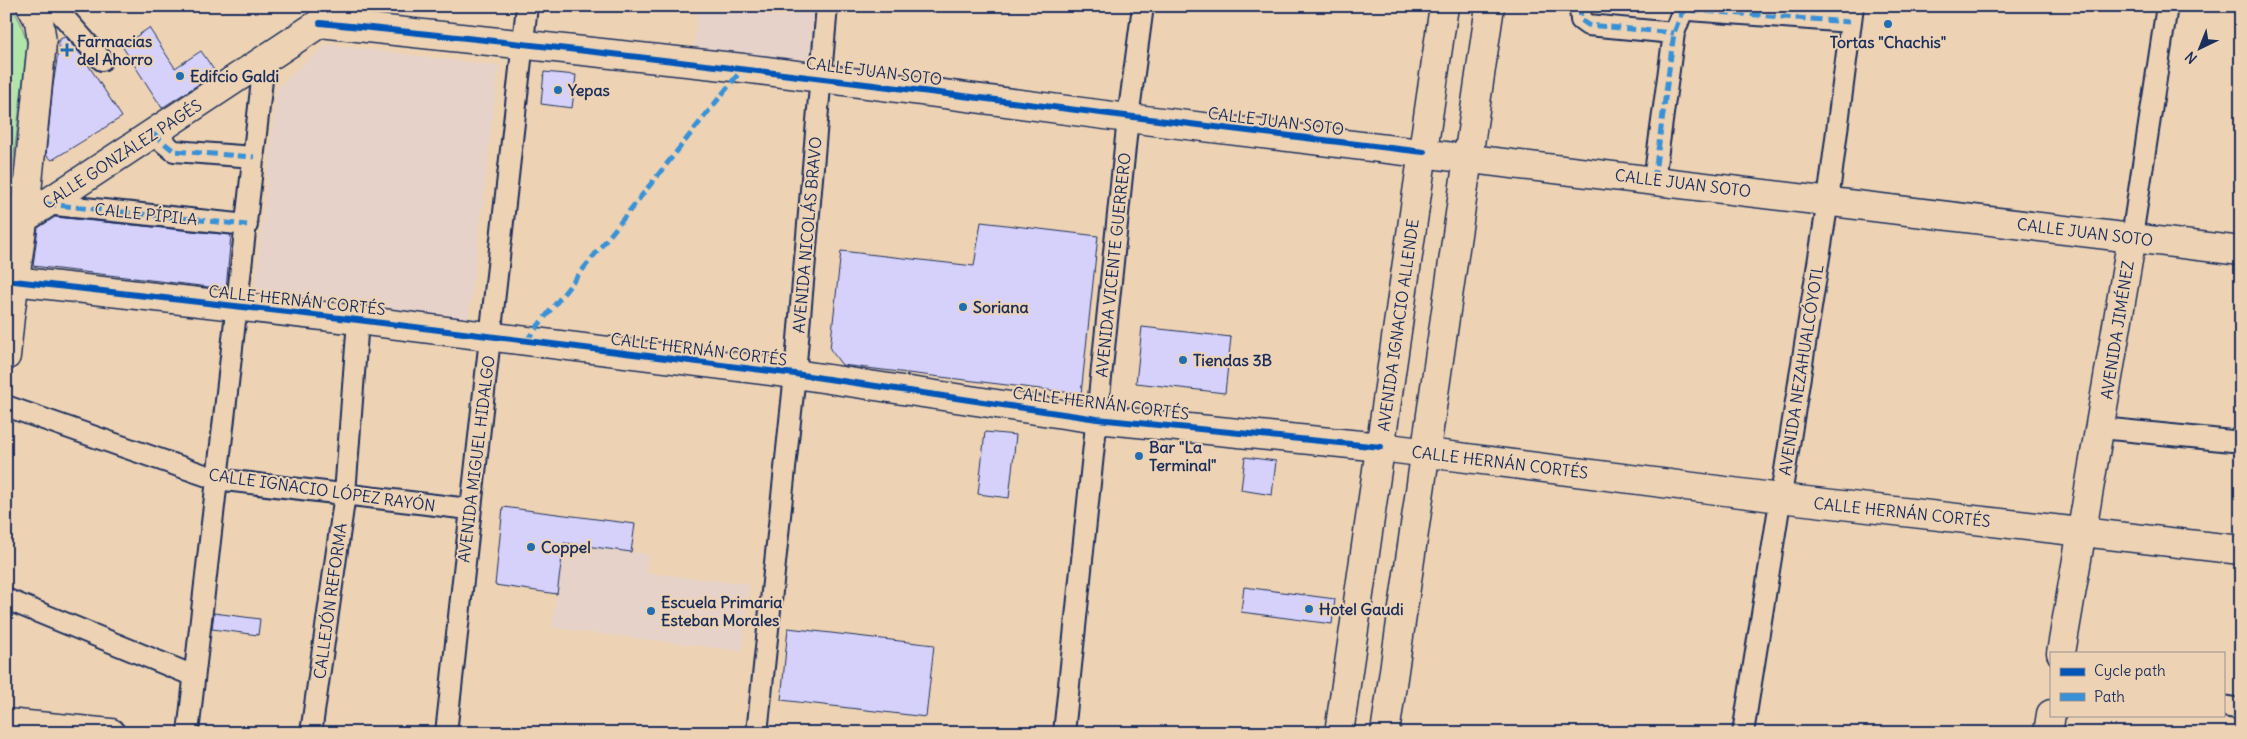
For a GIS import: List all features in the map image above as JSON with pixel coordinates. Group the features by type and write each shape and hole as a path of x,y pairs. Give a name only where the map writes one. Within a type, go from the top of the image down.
{"main road":[{"name":"AVENIDA IGNACIO ALLENDE","path":"1339,733 1444,6"},
{"path":"1385,733 1427,453 1466,158 1490,6"},
{"path":"6,356 8,318 24,219 42,42 40,10"},
{"name":"CALLE JUAN SOTO","path":"320,23 522,43 820,78 1128,118 2241,251"},
{"name":"CALLE GONZÁLEZ PAGÉS","path":"24,219 264,62 320,23"},
{"name":"AVENIDA JIMÉNEZ","path":"2061,652 2101,428 2132,237"},
{"name":"CALLE HERNÁN CORTÉS","path":"14,281 358,320 795,374 1097,419 1381,447 1780,498 2241,550"},
{"path":"2048,733 2051,716"},
{"path":"6,723 111,733"}],"street":[{"name":"CALLE GONZÁLEZ PAGÉS","path":"320,23 346,6"},
{"name":"AVENIDA MIGUEL HIDALGO","path":"446,733 527,6"},
{"name":"AVENIDA NICOLÁS BRAVO","path":"757,733 795,374 827,6"},
{"name":"AVENIDA VICENTE GUERRERO","path":"1064,733 1128,118 1143,6"},
{"path":"1580,6 1581,20 1588,24 1674,33"},
{"name":"AVENIDA JIMÉNEZ","path":"2132,237 2167,6"},
{"path":"40,10 102,60"},
{"path":"1654,180 1674,33 1678,18 1682,12 1689,10 1852,14"},
{"name":"AVENIDA NEZAHUALCÓYOTL","path":"1743,733 1828,201 1852,14"},
{"path":"188,733 216,479 238,307 264,62"},
{"path":"153,134 174,151 254,157"},
{"name":"CALLE PÍPILA","path":"46,204 247,225"},
{"name":"CALLEJÓN REFORMA","path":"312,733 345,494 358,320"},
{"name":"CALLE IGNACIO LÓPEZ RAYÓN","path":"6,406 216,479 470,509"},
{"path":"2101,428 2232,441"},
{"path":"6,599 194,676"},
{"path":"2224,706 2241,709"}],"shaded area":[{"path":"698,6 819,6 815,67 694,52"},
{"path":"326,44 499,66 469,318 255,293 277,88"},
{"name":"Escuela Primaria Esteban Morales","path":"564,543 648,554 647,573 750,584 742,651 552,628"}],"green space":[{"path":"6,6 17,16 27,43 6,226"}],"building":[{"name":"Edifcio Galdi","path":"149,28 175,68 201,51 216,73 162,108 122,46"},
{"path":"65,37 83,57 122,117 52,160 46,155 53,86 60,39"},
{"name":"Yepas","path":"544,72 576,75 572,108 541,104"},
{"path":"55,217 231,235 226,289 33,266 38,228"},
{"name":"Soriana","path":"981,222 1098,236 1081,394 842,365 830,349 841,251 974,266"},
{"name":"Tiendas 3B","path":"1142,327 1231,337 1225,393 1136,383"},
{"path":"985,432 1016,435 1009,498 978,494"},
{"path":"1245,457 1276,461 1272,495 1241,490"},
{"name":"Coppel","path":"503,507 635,524 631,552 564,543 557,594 495,585"},
{"path":"1244,587 1335,599 1332,624 1241,612"},
{"path":"214,613 260,619 258,635 212,629"},
{"path":"788,628 934,645 926,717 781,700"}],"marked path":[{"path":"1580,6 1581,20 1588,25 1674,33"},
{"path":"1654,180 1674,33 1682,12 1689,10 1850,22"},
{"path":"526,341 743,68"},
{"path":"153,134 174,151 254,157"},
{"path":"46,204 247,225"}],"cycle path":[{"path":"320,23 734,68 1424,152"},
{"path":"14,281 358,320 795,374 1097,419 1381,447"}],"place":[{"name":"Tortas \"Chachis\"","path":"1888,24"},
{"name":"Farmacias del Ahorro","path":"67,50"},
{"name":"Edifcio Galdi","path":"180,76"},
{"name":"Yepas","path":"558,90"},
{"name":"Soriana","path":"963,307"},
{"name":"Tiendas 3B","path":"1183,360"},
{"name":"Bar \"La Terminal\"","path":"1139,456"},
{"name":"Coppel","path":"531,547"},
{"name":"Hotel Gaudi","path":"1309,609"},
{"name":"Escuela Primaria Esteban Morales","path":"651,611"}]}
